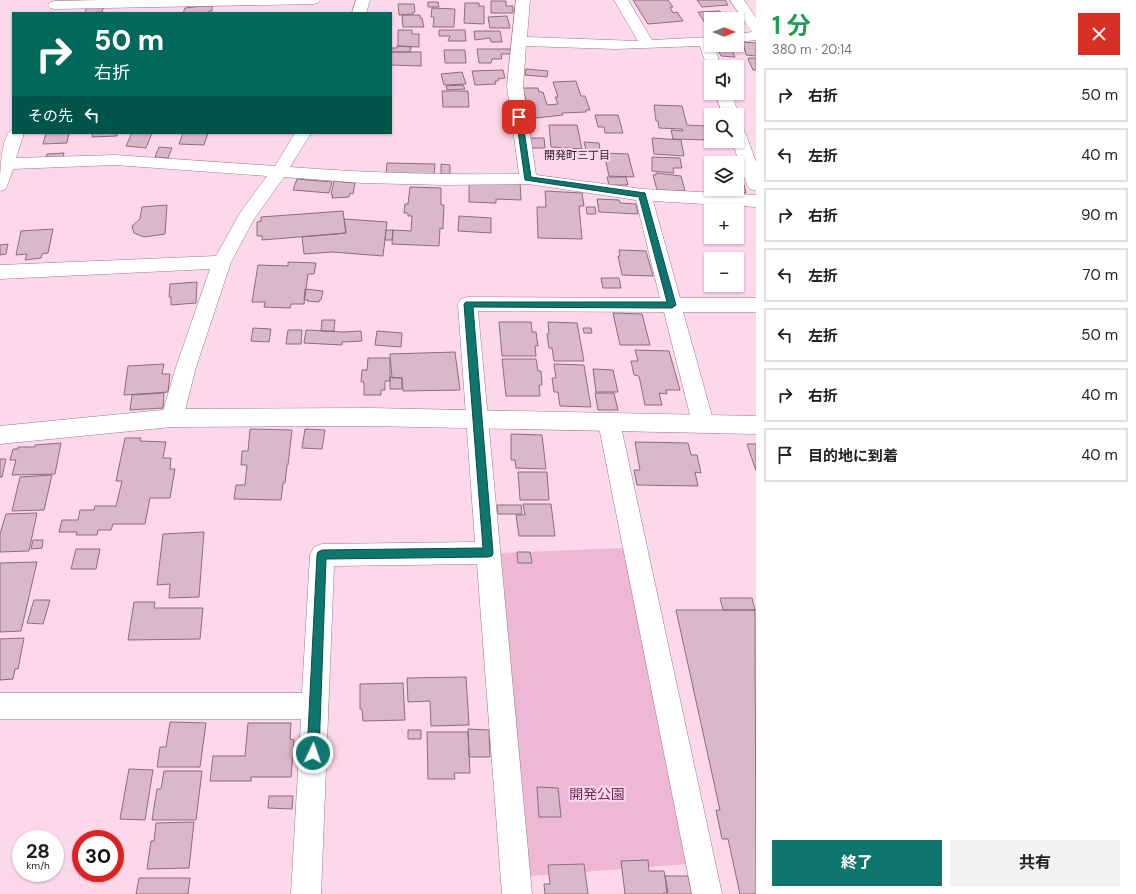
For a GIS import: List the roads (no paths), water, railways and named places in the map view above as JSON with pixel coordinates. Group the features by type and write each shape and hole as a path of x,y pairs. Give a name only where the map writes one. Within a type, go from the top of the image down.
{"street":[{"path":"54,6 313,0"},
{"path":"359,12 363,0"},
{"path":"523,0 515,86 528,179"},
{"path":"621,0 648,45"},
{"path":"737,0 756,29"},
{"path":"744,37 756,36"},
{"path":"519,41 584,45 648,45 704,41"},
{"path":"0,185 16,134"},
{"path":"172,418 186,367 222,262 246,217 279,172 302,134"},
{"path":"743,148 756,185"},
{"path":"6,164 115,160 146,161 363,178 445,180 528,179 642,195 756,201"},
{"path":"642,195 703,423"},
{"path":"0,272 222,262"},
{"path":"517,894 468,304 756,305"},
{"path":"0,434 172,418 477,419 756,425"},
{"path":"609,422 707,894"},
{"path":"306,894 322,555 488,553"},
{"path":"0,706 316,706"}],"district":[{"name":"開発町三丁目","path":"577,155"}],"park label":[{"name":"開発公園","path":"597,794"}]}
